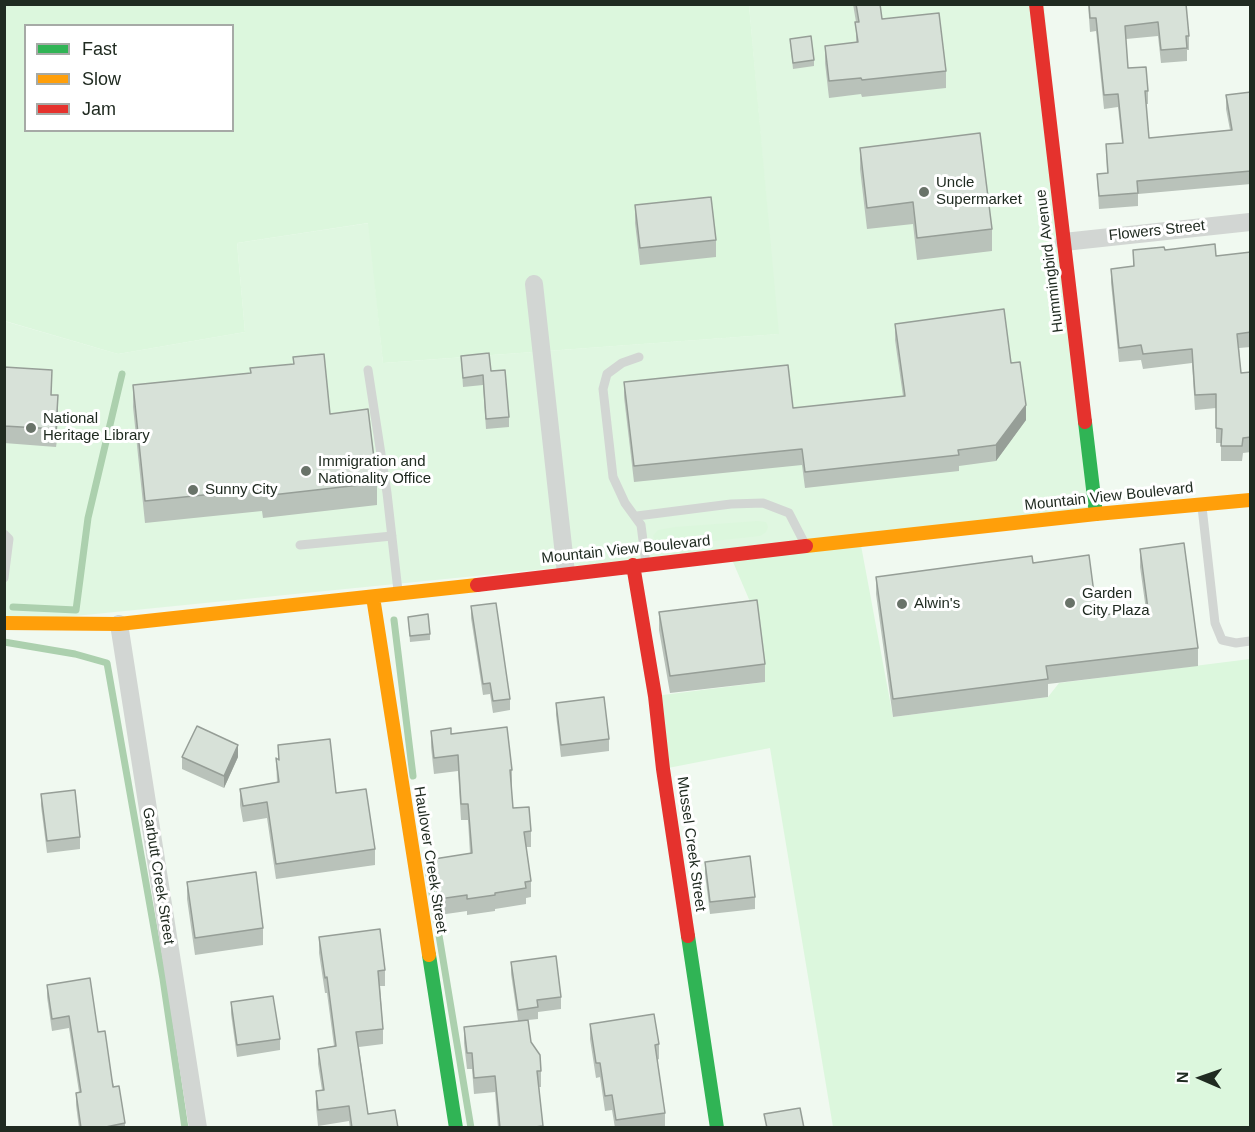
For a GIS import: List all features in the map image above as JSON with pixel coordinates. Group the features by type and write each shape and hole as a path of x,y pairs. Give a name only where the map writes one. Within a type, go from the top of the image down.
{"street":[{"name":"Hummingbird Avenue","path":"1036,4 1096,514"},
{"name":"Flowers Street","path":"1064,242 1251,222"},
{"path":"534,284 566,573"},
{"name":"Mountain View Boulevard","path":"4,623 118,624 1096,514 1251,500"},
{"name":"Mussel Creek Street","path":"640,565 663,769 717,1128"},
{"name":"Haulover Creek Street","path":"373,597 456,1128"},
{"name":"Garbutt Creek Street","path":"118,624 198,1128"}],"lane":[{"path":"639,357 621,363 607,374 603,389 613,477 625,503 637,516 641,525 640,565"},
{"path":"368,370 387,493 398,594"},
{"path":"637,516 731,504 763,503 789,513 806,546"},
{"path":"1202,505 1215,623 1221,640 1236,643 1251,641"},
{"path":"4,534 9,539 4,578"},
{"path":"300,545 392,536"}],"shaded area":[{"path":"4,5 749,5 779,334 383,363 368,223 237,243 245,332 118,354 5,321"},
{"path":"749,5 1044,5 1096,514 5,623 4,321 118,354 245,332 237,243 369,223 383,363 778,334"},
{"path":"766,522 768,527 766,532 760,536 667,546 658,545 653,536 658,530 675,527"},
{"path":"860,540 893,717 1048,697 1059,683 1250,659 1250,1127 833,1127 770,748 663,769 655,696 765,682 757,618 730,555"}],"building":[{"path":"856,4 880,4 882,19 939,13 946,71 862,80 861,78 829,81 825,46 858,42 855,22 859,22"},
{"path":"1089,4 1186,4 1189,36 1186,36 1187,48 1161,50 1158,22 1125,26 1128,68 1146,67 1148,91 1145,91 1149,138 1232,130 1226,95 1251,92 1251,171 1137,181 1138,193 1099,196 1097,174 1108,173 1106,144 1123,143 1118,94 1104,95 1096,18 1090,18"},
{"path":"811,36 814,60 793,63 790,39"},
{"name":"Uncle Supermarket","path":"980,133 992,229 917,238 913,202 867,208 860,148"},
{"path":"711,197 716,240 640,248 635,205"},
{"path":"1215,244 1216,256 1251,252 1251,332 1237,334 1241,373 1251,372 1251,437 1243,438 1242,446 1221,446 1222,429 1216,428 1216,394 1195,395 1192,349 1143,354 1141,345 1119,348 1111,269 1134,266 1133,250 1164,247 1165,250"},
{"path":"1004,309 1011,363 1020,362 1026,405 996,445 958,450 959,455 805,472 802,449 634,466 624,382 788,365 793,408 905,396 895,324"},
{"path":"489,353 491,371 505,370 509,417 486,419 483,375 463,378 461,356"},
{"path":"324,354 330,414 368,409 377,483 263,496 262,489 145,501 133,385 251,373 250,368 294,364 293,357"},
{"name":"National Heritage Library","path":"4,367 52,370 51,395 58,395 56,429 4,426"},
{"path":"1184,543 1198,648 1046,666 1048,679 893,699 876,577 1032,556 1033,563 1089,555 1097,616 1148,609 1140,549"},
{"path":"757,600 765,664 670,676 659,612"},
{"path":"496,603 510,699 493,701 490,683 483,684 471,606"},
{"path":"428,614 430,634 410,636 408,617"},
{"path":"604,697 609,739 561,745 556,703"},
{"path":"197,726 238,745 224,776 182,757"},
{"path":"507,727 512,770 510,770 513,808 529,807 531,831 524,832 531,881 525,882 526,888 495,893 495,895 467,899 467,895 439,899 434,859 472,853 468,804 461,804 458,755 434,758 431,731 451,728 451,734"},
{"path":"330,739 336,793 366,789 375,849 276,864 267,802 243,806 240,789 279,782 276,758 279,760 278,745"},
{"path":"75,790 80,837 47,841 41,794"},
{"path":"750,856 755,897 710,902 705,862"},
{"path":"256,872 263,928 195,938 187,882"},
{"path":"380,929 385,970 378,971 383,1029 356,1032 368,1114 395,1110 398,1128 352,1128 349,1106 318,1110 316,1091 324,1090 318,1049 336,1046 319,937"},
{"path":"556,956 561,997 537,1000 538,1007 518,1010 511,962"},
{"path":"90,978 98,1032 105,1031 113,1087 119,1086 125,1123 101,1128 81,1128 76,1093 81,1092 69,1016 52,1019 47,985"},
{"path":"273,996 280,1039 237,1045 231,1002"},
{"path":"654,1014 659,1044 655,1045 665,1113 616,1120 612,1095 605,1096 600,1063 596,1063 590,1024"},
{"path":"528,1020 531,1042 540,1055 541,1071 537,1071 543,1126 500,1128 495,1076 474,1078 472,1053 467,1053 464,1027"},
{"path":"800,1108 804,1128 767,1128 764,1114"}],"waterway":[{"path":"13,607 76,610 88,518 122,374"},
{"path":"394,620 413,776"},
{"path":"4,642 75,654 107,663 163,979 185,1128"},
{"path":"428,869 471,1128"}],"traffic: fast":[{"path":"1085,422 1096,514"},
{"path":"688,936 717,1128"},
{"path":"429,955 456,1128"}],"traffic: slow":[{"path":"806,546 1096,514 1250,500"},
{"path":"4,623 119,624 477,585"},
{"path":"373,597 429,955"}],"traffic: jam":[{"path":"1036,4 1085,422"},
{"path":"477,585 806,546"},
{"path":"633,565 655,696 663,769 688,936"}],"place":[{"name":"Uncle Supermarket","path":"924,192"},
{"name":"National Heritage Library","path":"31,428"},
{"name":"Immigration and Nationality Office","path":"306,471"},
{"name":"Sunny City","path":"193,490"},
{"name":"Garden City Plaza","path":"1070,603"},
{"name":"Alwin's","path":"902,604"}]}
